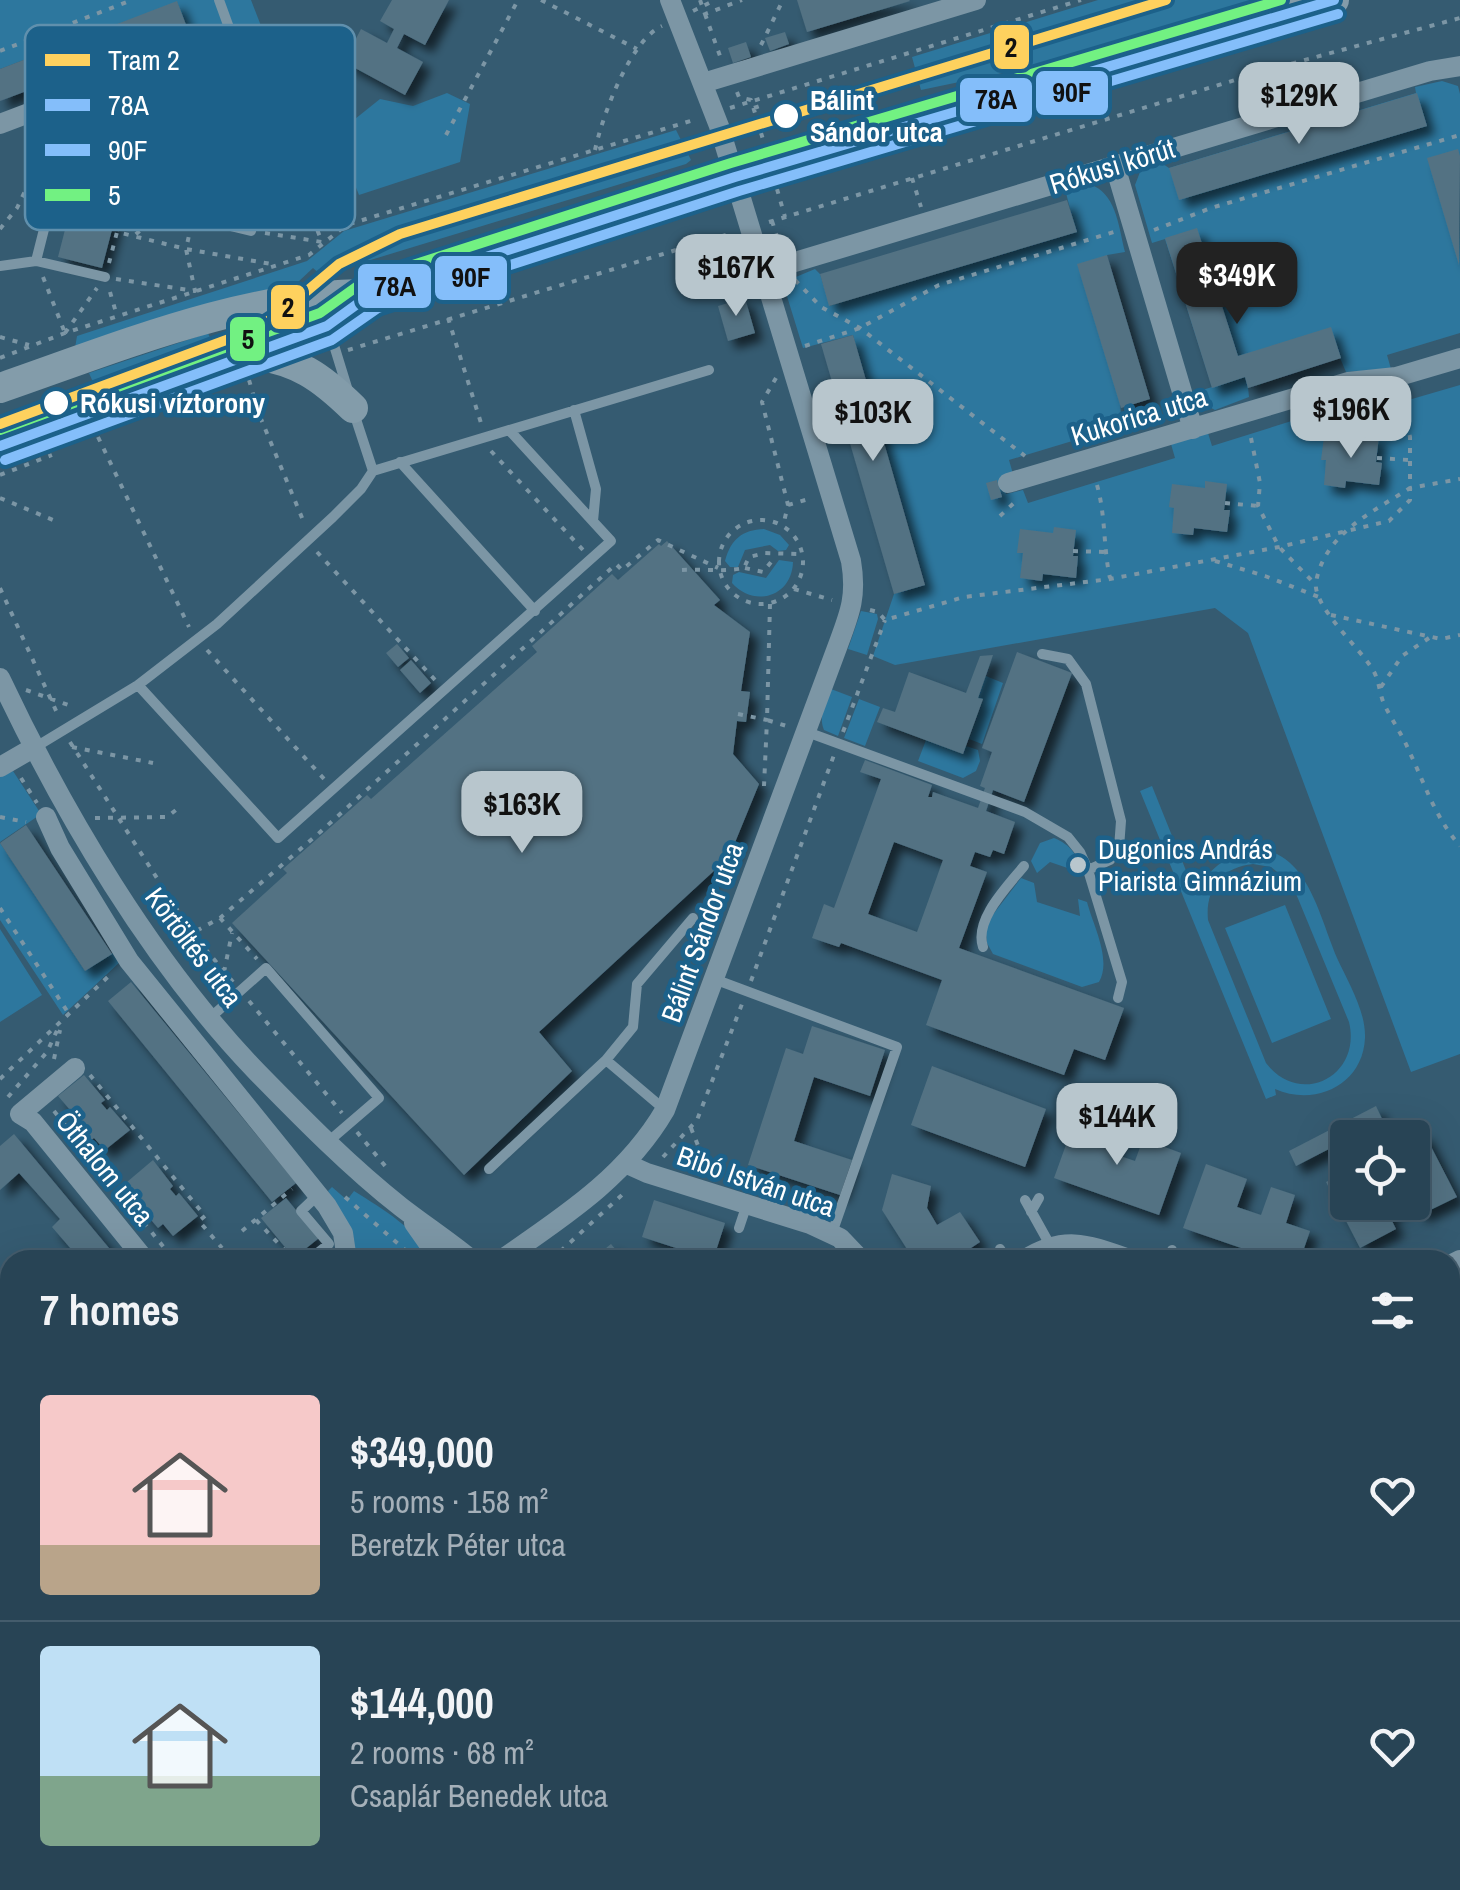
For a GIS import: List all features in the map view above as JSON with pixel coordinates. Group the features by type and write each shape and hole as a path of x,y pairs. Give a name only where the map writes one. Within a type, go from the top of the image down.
{"main road":[{"path":"0,388 162,334 290,299 371,294 736,177 1334,0"},
{"path":"0,446 332,340 371,294"},
{"path":"290,299 332,340"},
{"path":"249,367 299,365 329,385 353,408"}],"street":[{"path":"703,83 976,0"},
{"name":"Bálint Sándor utca","path":"515,1250 566,1215 627,1164 649,1138 665,1110 853,606 856,586 752,227 715,113 674,10"},
{"name":"Rókusi körút","path":"764,267 1430,71 1460,66"},
{"path":"0,124 25,114"},
{"path":"1115,166 1194,429"},
{"name":"Kukorica utca","path":"1008,483 1348,382 1396,377 1460,358"},
{"name":"Körtöltés utca","path":"1,680 72,818 160,952 211,1017 254,1069 329,1141 455,1250"},
{"path":"0,767 33,748"},
{"path":"46,818 129,961 319,1194 343,1234 340,1250"},
{"path":"7,1112 44,1093 74,1068"},
{"name":"Öthalom utca","path":"7,1112 34,1122 137,1250"},
{"name":"Bibó István utca","path":"627,1164 832,1234 851,1250"},
{"name":"Körtöltés utca","path":"400,1206 433,1250"},
{"name":"Bálint Sándor utca","path":"536,1250 566,1215"},
{"path":"1043,1250 1050,1246 1086,1245 1100,1250"}],"lane":[{"path":"218,0 228,25"},
{"path":"36,261 44,230"},
{"path":"247,230 251,231"},
{"path":"0,266 36,261 105,278"},
{"path":"684,286 764,267"},
{"path":"332,340 373,471"},
{"path":"33,748 138,686 218,624 361,488 373,471 709,370"},
{"path":"574,410 596,489 593,521"},
{"path":"138,686 278,838 611,542 509,430"},
{"path":"400,462 535,610"},
{"path":"1042,654 1068,659 1086,684 1121,821 1119,848 1110,860 1088,870"},
{"path":"806,732 1036,817 1068,838 1088,870 1122,982 1118,998"},
{"path":"983,947 979,935 984,920 1024,866"},
{"path":"490,1169 606,1060 633,1027 637,984 693,918"},
{"path":"129,961 160,952"},
{"path":"211,1017 266,968 380,1098 329,1141"},
{"path":"714,980 897,1046 832,1234"},
{"path":"606,1060 665,1110"},
{"path":"1031,1212 1039,1198"},
{"path":"1024,1200 1050,1246"},
{"path":"740,1228 747,1204"}],"path":[{"path":"66,25 132,0"},
{"path":"446,135 518,0"},
{"path":"540,0 637,49"},
{"path":"700,0 705,14 742,0"},
{"path":"758,65 756,56 783,0"},
{"path":"355,222 1081,0"},
{"path":"595,150 600,122 637,49 674,10"},
{"path":"332,340 752,227 1268,70 1460,18"},
{"path":"0,50 25,41"},
{"path":"1268,70 1282,116"},
{"path":"754,108 765,104"},
{"path":"783,526 788,506 762,402 798,348 860,328 939,285 1134,232 1460,135"},
{"path":"912,178 926,222"},
{"path":"0,229 25,192"},
{"path":"134,236 141,230"},
{"path":"190,230 186,249 194,291"},
{"path":"317,230 322,242"},
{"path":"0,358 65,333 309,255 339,230"},
{"path":"251,231 322,242"},
{"path":"65,333 105,278 117,232 276,265"},
{"path":"36,261 65,333"},
{"path":"791,276 821,307 860,328 1046,472"},
{"path":"105,278 194,291"},
{"path":"105,278 118,316"},
{"path":"0,337 29,345"},
{"path":"249,367 259,414 318,552 462,707"},
{"path":"885,620 964,597 1214,561 1389,521 1410,500 1410,437 1396,377"},
{"path":"98,437 111,432"},
{"path":"1251,438 1258,467 1258,506 1279,548 1315,585 1350,645 1371,667 1381,687 1383,703 1398,726 1431,806 1460,846"},
{"path":"0,475 65,450"},
{"path":"1377,458 1409,460"},
{"path":"1315,585 1325,558 1341,533 1410,488 1460,478"},
{"path":"1097,485 1106,525 1104,552 1110,579"},
{"path":"788,506 815,497"},
{"path":"0,498 58,522"},
{"path":"1225,503 1258,506"},
{"path":"770,520 783,526 794,535 802,554 801,576 794,589 770,604 742,600 722,581 718,568 723,541 743,523 770,520"},
{"path":"192,933 220,918 318,834 616,564 622,570 658,540 731,571 744,568 763,572 776,556"},
{"path":"1073,551 1104,552"},
{"path":"744,568 749,558 757,554 802,554"},
{"path":"1214,561 1319,597"},
{"path":"682,570 718,568"},
{"path":"0,588 72,747 192,933 386,1167"},
{"path":"794,589 878,612 885,620"},
{"path":"763,799 770,604"},
{"path":"565,612 573,620"},
{"path":"1331,614 1431,637 1460,636"},
{"path":"561,1250 691,1128 714,1080 885,620"},
{"path":"1381,687 1402,656 1431,637"},
{"path":"1,680 92,714"},
{"path":"738,714 767,720"},
{"path":"72,747 153,763"},
{"path":"72,818 167,817 181,806"},
{"path":"318,834 324,841"},
{"path":"0,908 69,1014"},
{"path":"220,918 266,968"},
{"path":"224,972 232,932"},
{"path":"0,1079 129,961"},
{"path":"62,1020 44,1093 166,1250"},
{"path":"7,1112 47,1052 62,1020"},
{"path":"74,1068 86,1070 205,1216 198,1220 222,1248"},
{"path":"691,1128 707,1168"},
{"path":"242,1231 305,1177"},
{"path":"319,1194 330,1184 405,1250"},
{"path":"256,1220 284,1250"}],"shaded area":[{"path":"0,0 251,0 261,25 186,25 177,2 116,25 25,25 25,60 0,69"},
{"path":"1098,0 1257,0 1036,66 921,90 912,57"},
{"path":"1442,81 1458,86 1460,94 1460,333 1387,355 1391,369 1346,372 1340,358 1248,387 1249,397 1215,410 1202,403 1196,392 1212,387 1165,239 1152,243 1135,185 1140,172 1163,164 1169,168 1416,93 1415,87"},
{"path":"447,93 470,104 460,162 359,195 355,185 355,119 380,99 413,106"},
{"path":"676,130 691,160 341,269 338,262 321,275 313,268 298,282 75,348 77,336 307,261 344,231"},
{"path":"1094,186 1112,206 1125,252 1107,255 1122,426 1009,460 1013,474 1002,478 1006,494 1023,490 1028,503 1175,458 1171,444 1208,433 1212,446 1352,402 1349,389 1400,385 1405,401 1460,385 1460,1054 1411,1072 1248,633 1215,608 895,665 873,656 894,594 925,584 853,335 803,348 786,293 791,279 815,269 830,306 1076,232 1066,193"},
{"path":"264,317 269,326 237,343 110,387 96,389 89,373 208,333 211,340 216,339"},
{"path":"764,529 780,535 789,545 786,550 778,551 770,545 745,550 738,567 730,567 725,561 734,541 749,531"},
{"path":"779,560 793,562 791,574 779,591 761,597 741,591 732,583 733,575 739,572 766,578"},
{"path":"861,611 877,614 878,619 867,655 848,649"},
{"path":"986,676 1003,683 982,744 969,739 983,700 978,698"},
{"path":"831,689 852,697 838,736 822,725"},
{"path":"859,699 880,707 865,746 844,738"},
{"path":"926,740 963,754 966,746 978,750 980,761 976,771 963,778 918,761"},
{"path":"13,771 41,814 0,842 0,777"},
{"path":"1152,786 1195,893 1216,867 1243,852 1272,852 1300,874 1363,1017 1362,1054 1346,1080 1321,1093 1306,1095 1275,1089 1276,1095 1266,1099 1140,791","holes":["1253,864 1271,867 1292,884 1349,1022 1351,1041 1346,1058 1325,1080 1311,1084 1295,1083 1266,1063 1208,920 1209,899 1224,875"]},
{"path":"1054,838 1073,851 1082,873 1050,862 1037,873 1031,861 1040,843"},
{"path":"0,843 85,971 114,952 121,961 63,1015 0,920"},
{"path":"1021,878 1034,883 1037,902 1080,916 1078,899 1087,902 1102,953 1099,982 1082,987 993,954 985,925"},
{"path":"1285,905 1331,1019 1272,1043 1225,928"},
{"path":"0,929 42,995 0,1022"},
{"path":"332,1187 347,1200 354,1191 408,1229 426,1250 355,1250 347,1224 328,1191"}],"building":[{"path":"392,0 449,0 425,45 404,34 397,48 423,62 405,95 355,68 355,41 361,29 387,43 394,29 380,21"},
{"path":"797,0 909,0 910,1 807,32"},
{"path":"177,1 186,25 115,25"},
{"path":"785,32 789,44 770,51 765,38"},
{"path":"746,42 751,57 733,63 728,48"},
{"path":"25,59 25,92 0,101 0,69"},
{"path":"1417,93 1427,126 1179,200 1169,168"},
{"path":"1458,149 1460,156 1459,265 1427,158"},
{"path":"1067,200 1077,232 829,306 820,274"},
{"path":"1197,228 1238,356 1331,327 1341,358 1248,388 1245,377 1212,388 1165,238"},
{"path":"65,230 112,230 102,268 58,257"},
{"path":"1107,255 1150,399 1121,408 1077,264"},
{"path":"745,298 755,333 728,341 718,306"},
{"path":"853,335 925,585 894,594 821,344"},
{"path":"1357,434 1379,436 1379,485 1346,481 1345,488 1324,485 1324,437 1356,440"},
{"path":"997,480 1002,497 991,500 986,483"},
{"path":"1205,481 1227,484 1227,532 1194,528 1193,535 1172,533 1172,484 1205,488"},
{"path":"1054,527 1076,530 1076,578 1043,574 1042,581 1020,578 1020,529 1053,533"},
{"path":"667,541 720,600 714,605 750,632 741,691 750,692 746,722 737,721 733,754 759,784 729,857 539,1032 572,1071 464,1175 232,923 287,873 283,869 367,795 371,799 537,652 532,646 612,574 618,580"},
{"path":"397,644 409,658 398,667 386,653"},
{"path":"1017,652 1072,673 1024,802 993,790 986,811 1015,822 1004,854 993,850 990,857 975,852 970,866 987,872 959,948 1124,1008 1105,1060 1074,1049 1064,1075 926,1025 942,980 841,943 839,947 812,938 824,904 834,908 881,779 860,772 865,760 932,785 928,797 933,792 978,808 985,788 980,786 992,752 982,748","holes":["894,842 943,860 917,932 868,914"]},
{"path":"993,655 978,698 983,699 963,754 877,722 883,708 895,712 909,672 966,693 980,656"},
{"path":"411,660 431,683 420,693 400,670"},
{"path":"26,825 112,954 85,971 0,843"},
{"path":"131,982 296,1183 272,1202 108,1001"},
{"path":"812,1026 885,1050 870,1096 814,1077 794,1141 852,1160 840,1195 748,1165 786,1048 803,1054"},
{"path":"932,1066 1046,1109 1025,1167 911,1125"},
{"path":"84,1075 105,1100 101,1103 107,1110 110,1107 130,1130 105,1150 94,1138 89,1142 67,1115 71,1111 58,1096"},
{"path":"1376,1106 1383,1120 1349,1120"},
{"path":"1076,1117 1116,1131 1108,1152 1135,1161 1143,1139 1181,1153 1159,1215 1054,1178"},
{"path":"1330,1130 1330,1148 1296,1166 1289,1151"},
{"path":"14,1134 111,1250 72,1250 52,1227 60,1219 19,1173 0,1190 0,1146"},
{"path":"1430,1145 1457,1197 1430,1210"},
{"path":"153,1160 173,1186 170,1189 176,1196 179,1193 198,1216 173,1236 163,1224 158,1228 135,1201 140,1197 127,1182"},
{"path":"1206,1164 1247,1179 1237,1207 1261,1215 1271,1187 1295,1195 1286,1223 1310,1231 1303,1250 1247,1250 1183,1228"},
{"path":"892,1174 931,1186 927,1208 937,1225 960,1212 980,1242 968,1250 908,1250 882,1210"},
{"path":"286,1198 319,1238 304,1250 287,1250 261,1218"},
{"path":"654,1200 725,1223 716,1250 682,1250 642,1237"},
{"path":"1346,1220 1392,1220 1396,1229 1360,1248"}],"tram line":[{"name":"2","path":"0,424 256,329 339,264 400,234 1166,0"}],"transit line":[{"name":"5","path":"0,430 320,313 366,280 731,163 1281,0"},
{"name":"78A","path":"0,446 327,326 371,294 735,177 1334,0"},
{"name":"90F","path":"5,460 332,340 378,308 739,191 1338,14"}],"place":[{"name":"Bálint Sándor utca","path":"786,116"},
{"name":"Rókusi víztorony","path":"56,403"},
{"name":"Dugonics András Piarista Gimnázium","path":"1078,865"}]}
